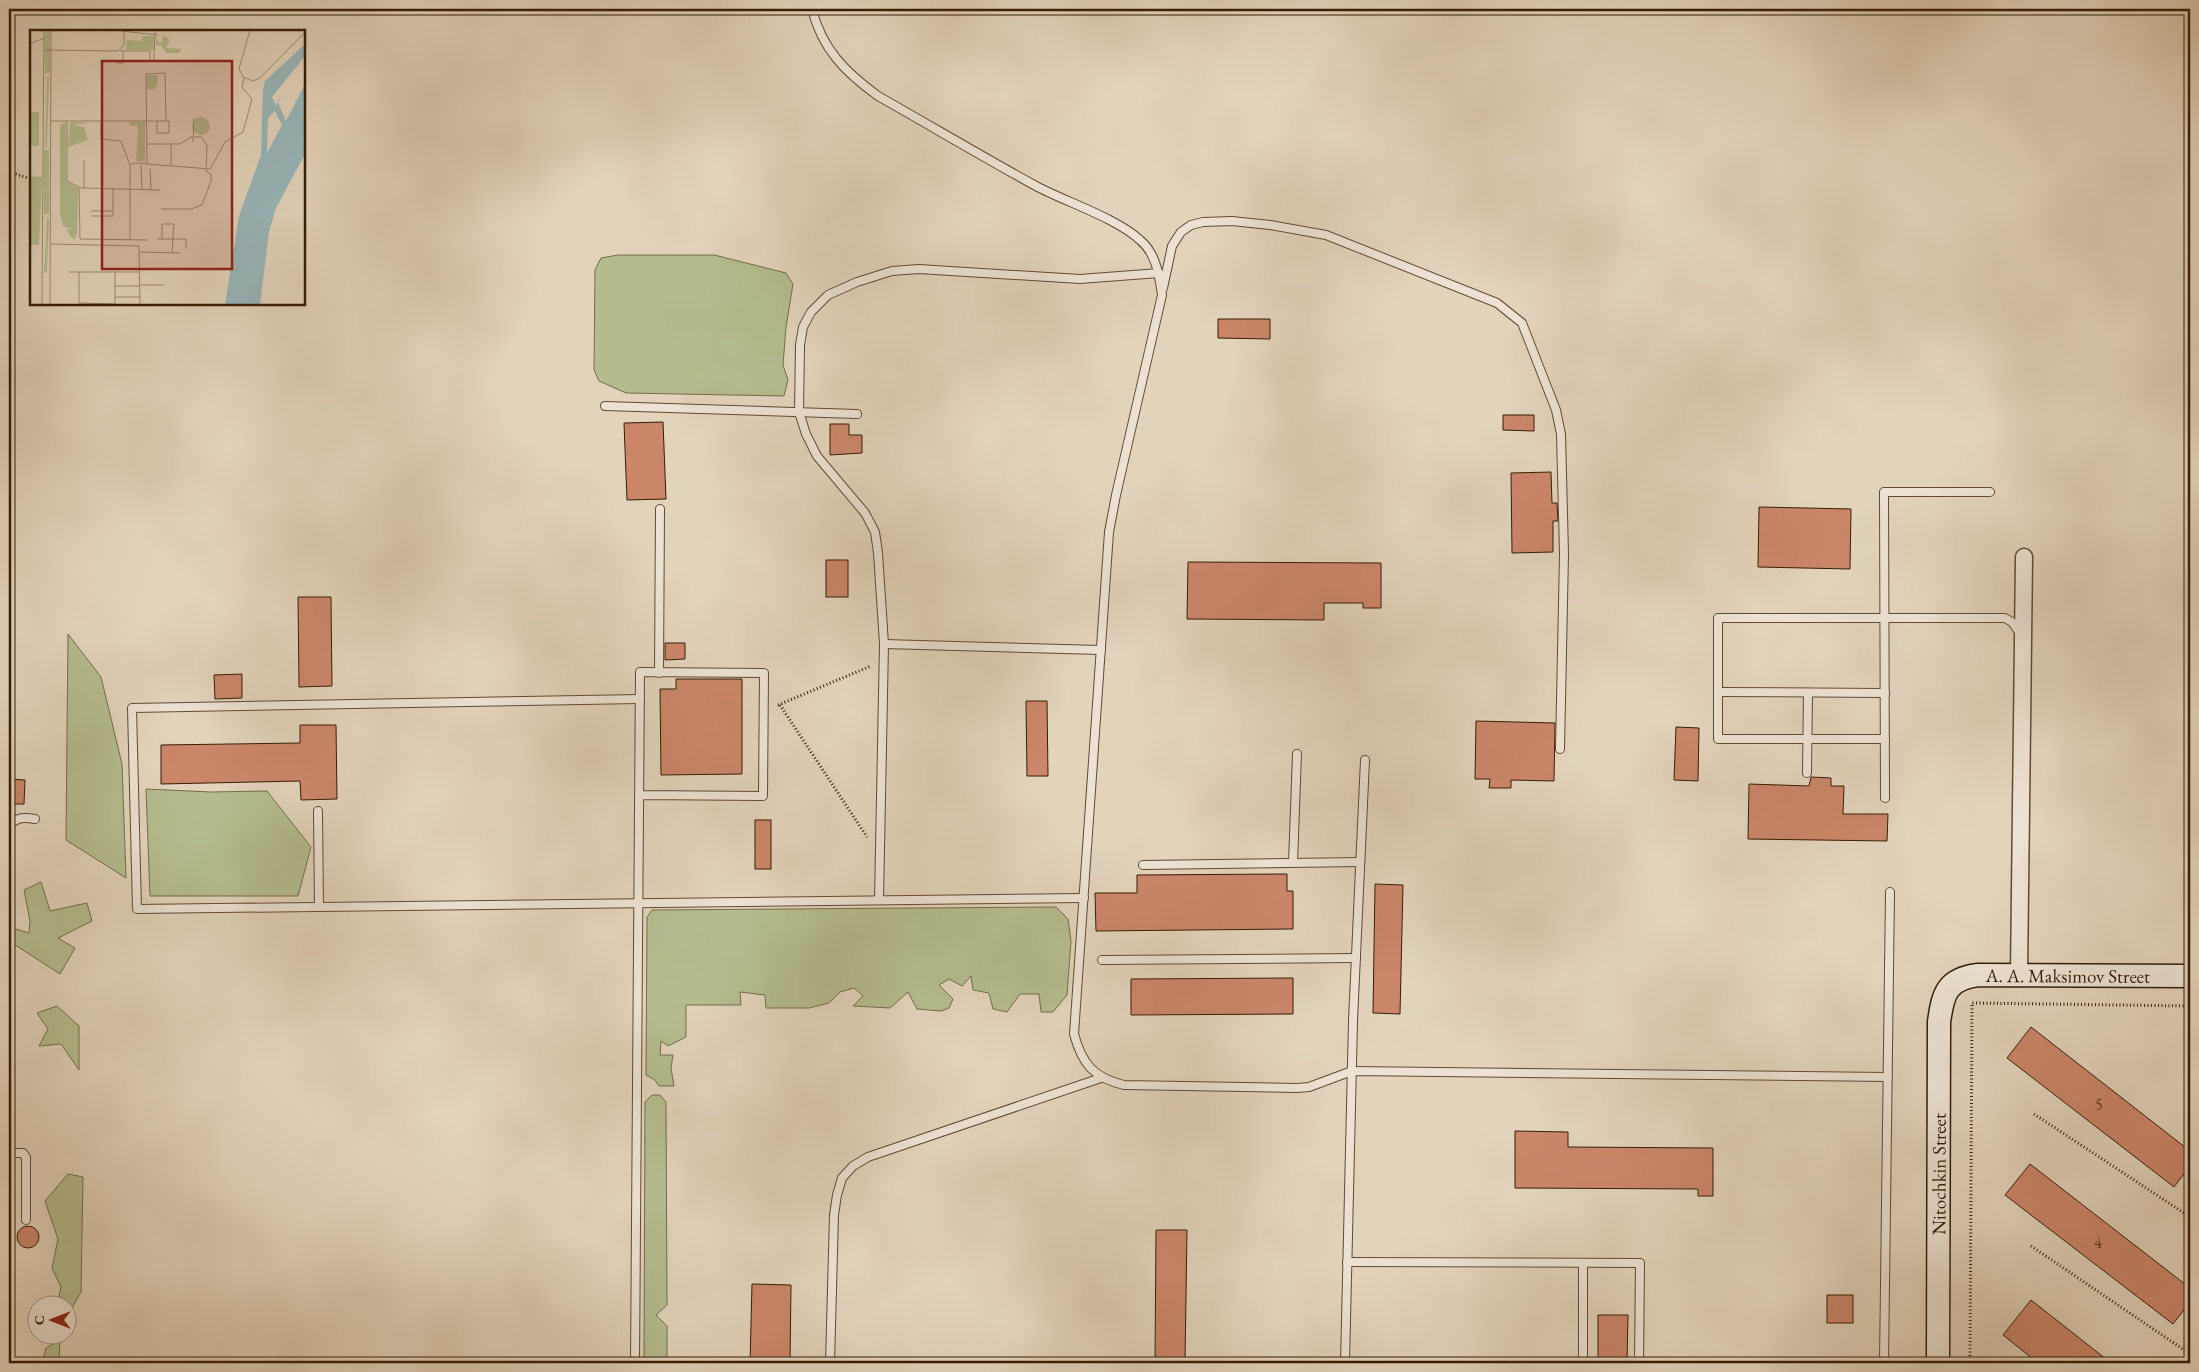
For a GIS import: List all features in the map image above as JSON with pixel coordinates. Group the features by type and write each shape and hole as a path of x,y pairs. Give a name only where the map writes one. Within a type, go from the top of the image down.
{"street":[{"path":"2019,975 2024,557"},
{"name":"A. A. Maksimov Street","path":"1949,987 1964,977 2019,975 2190,976"},
{"name":"Nitochkin Street","path":"1938,1363 1939,1022 1944,995 1949,987"}],"lane":[{"path":"812,9 823,41 836,60 854,78 878,96 1036,186 1124,228 1142,241 1154,259 1159,273 1162,295"},
{"path":"1560,749 1564,554 1561,434 1556,410 1522,323 1497,303 1326,235 1270,224 1232,221 1203,222 1191,225 1181,232 1172,246 1114,504 1110,532 1074,1034 1084,1061 1101,1078 1124,1085 1297,1088 1309,1087 1352,1071 1888,1077"},
{"path":"879,900 884,644 875,532 865,513 817,456 806,434 799,412 800,345 803,327 811,312 828,295 857,282 892,271 919,269 1080,279 1159,273"},
{"path":"605,406 857,414"},
{"path":"1885,798 1884,492 1990,492"},
{"path":"659,673 660,509"},
{"path":"1884,739 1718,739 1718,618 2005,618 2017,627 2022,639"},
{"path":"884,644 1101,650"},
{"path":"635,1363 638,904 640,672 764,673 763,796 639,795"},
{"path":"1718,692 1884,693"},
{"path":"1807,773 1808,693"},
{"path":"640,699 132,708 137,909 1084,898"},
{"path":"1293,863 1297,754"},
{"path":"1345,1363 1352,1071 1365,760"},
{"path":"318,811 320,907"},
{"path":"9,826 15,819 22,817 35,819"},
{"path":"9,830 9,867"},
{"path":"1143,865 1360,862"},
{"path":"1884,1363 1890,892"},
{"path":"1102,960 1356,958"},
{"path":"830,1363 834,1215 842,1178 853,1166 868,1157 1101,1078"},
{"path":"9,1153 22,1153 26,1158 26,1220"},
{"path":"1347,1262 1640,1263 1639,1363"},
{"path":"1583,1263 1583,1363"}],"path":[{"path":"9,172 28,178"},
{"path":"764,711 884,661"},
{"path":"780,705 879,854"},
{"path":"1970,1363 1972,1003 2190,1006"},
{"path":"2034,1114 2190,1217"},
{"path":"2031,1246 2190,1354"}],"green space":[{"path":"618,255 714,255 786,273 793,284 786,327 783,365 788,380 784,396 626,393 599,381 594,370 595,270 601,258"},
{"path":"68,634 101,677 122,764 126,878 66,840"},
{"path":"146,789 211,792 267,791 311,847 298,896 150,896"},
{"path":"41,882 50,911 87,903 92,921 58,938 75,948 60,974 9,941 9,927 29,933 30,921 24,890"},
{"path":"1056,907 1068,919 1071,941 1067,995 1053,1012 1041,1012 1039,994 1020,994 1007,1012 993,1009 989,993 973,990 971,976 962,986 949,979 939,985 953,999 949,1008 941,1011 917,1009 908,992 890,1008 853,1006 863,996 854,988 840,992 829,1003 809,1008 766,1008 765,995 740,992 741,1005 686,1005 686,1037 668,1046 661,1041 660,1055 673,1055 671,1068 674,1086 659,1086 655,1080 646,1075 647,917 652,910"},
{"path":"57,1006 79,1026 79,1070 61,1044 39,1046 48,1029 37,1013"},
{"path":"652,1095 660,1095 666,1102 667,1305 656,1315 667,1326 667,1363 644,1363 645,1102"},
{"path":"68,1174 83,1177 81,1292 78,1297 78,1294 59,1294 61,1287 52,1268 58,1239 45,1201"},
{"path":"53,1344 60,1344 59,1363 42,1363 46,1348"}],"building":[{"path":"1218,319 1270,319 1270,339 1218,338"},
{"path":"1503,415 1534,415 1534,431 1503,430"},
{"path":"663,422 666,499 627,500 624,423"},
{"path":"830,424 849,424 849,435 862,435 862,453 830,455"},
{"path":"1551,472 1552,503 1557,503 1558,521 1553,521 1553,552 1512,553 1511,473"},
{"path":"1759,507 1851,509 1850,569 1758,567"},
{"path":"826,560 848,560 848,597 826,597"},
{"path":"1188,562 1381,563 1381,608 1363,608 1363,603 1324,603 1324,620 1187,619"},
{"path":"298,597 331,597 332,686 299,687"},
{"path":"665,643 685,643 685,659 665,660"},
{"path":"242,674 242,698 215,699 214,675"},
{"path":"676,679 742,679 742,774 661,775 660,689 676,689"},
{"path":"1026,701 1047,701 1048,776 1027,776"},
{"path":"1476,721 1555,723 1554,781 1511,780 1511,788 1489,788 1490,779 1475,779"},
{"path":"300,725 336,725 337,799 301,800 300,781 161,784 161,745 300,743"},
{"path":"1676,727 1699,728 1698,781 1674,780"},
{"path":"1811,777 1831,778 1831,786 1844,786 1843,814 1888,814 1887,841 1748,839 1749,784 1809,786"},
{"path":"10,779 25,780 24,804 9,804"},
{"path":"755,820 771,820 771,869 755,869"},
{"path":"1287,874 1287,891 1293,891 1293,929 1096,931 1095,893 1137,893 1137,875"},
{"path":"1375,884 1403,885 1400,1014 1373,1013"},
{"path":"1293,978 1293,1014 1131,1015 1131,979"},
{"path":"2031,1027 2190,1151 2190,1166 2174,1187 2007,1058"},
{"path":"1515,1131 1568,1132 1568,1147 1713,1148 1713,1196 1698,1196 1698,1189 1515,1188"},
{"path":"2030,1164 2190,1288 2190,1302 2173,1324 2005,1195"},
{"path":"28,1226 36,1229 39,1237 36,1245 28,1248 20,1245 17,1237 20,1229"},
{"path":"1156,1230 1187,1230 1185,1363 1155,1363"},
{"path":"752,1284 791,1285 790,1363 750,1363"},
{"path":"1827,1295 1853,1295 1853,1323 1827,1323"},
{"path":"2031,1300 2111,1363 2038,1363 2003,1335"},
{"path":"1598,1315 1628,1315 1627,1363 1598,1363"}]}
